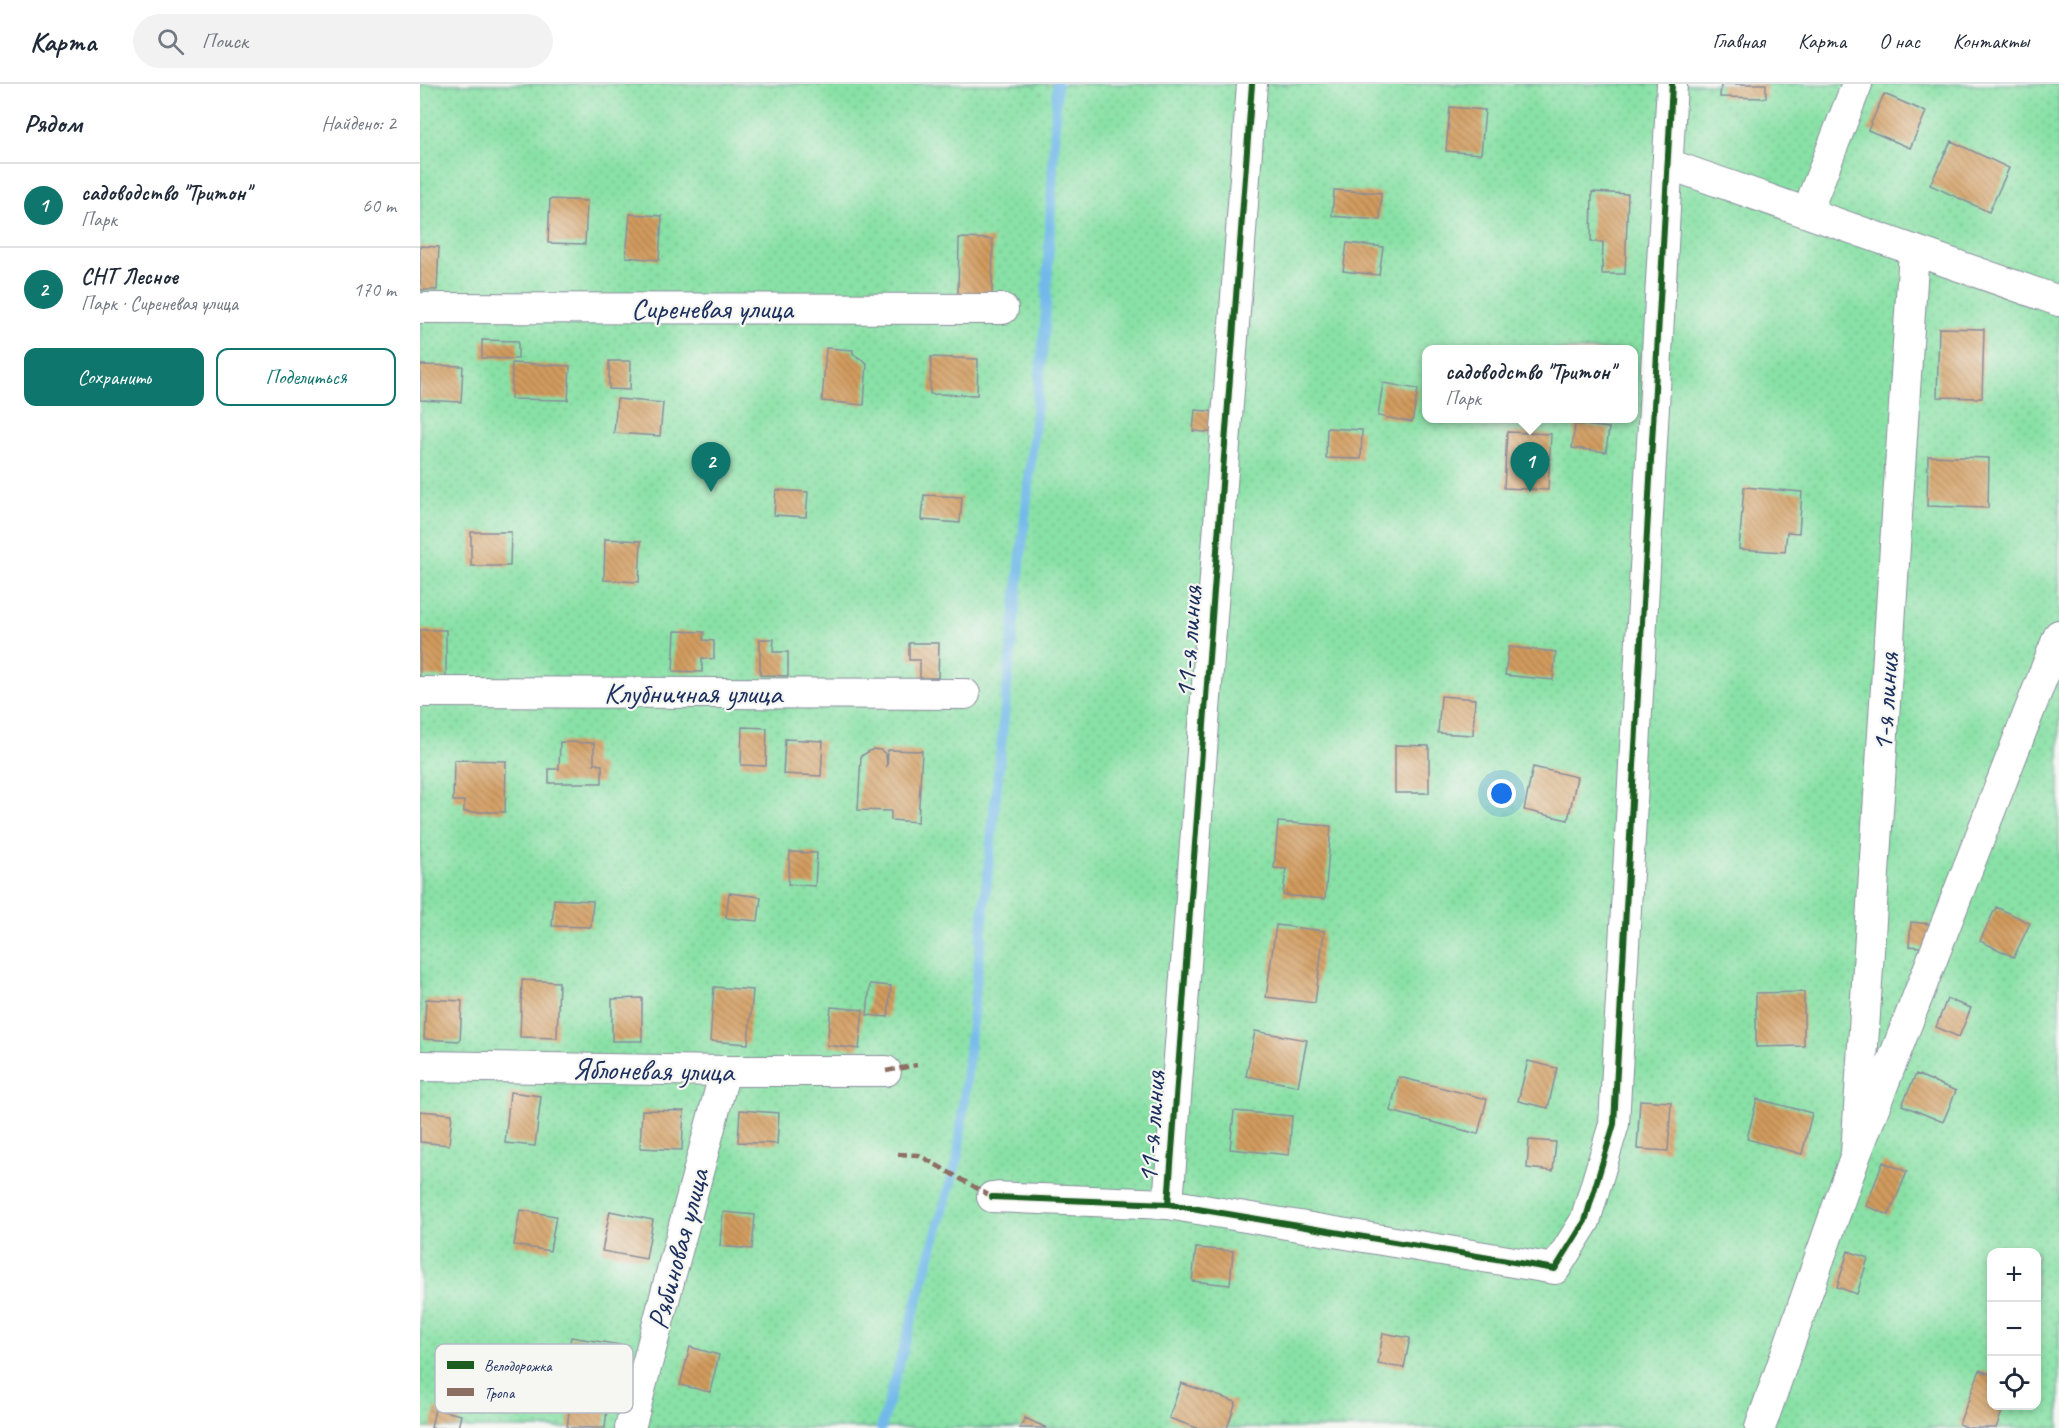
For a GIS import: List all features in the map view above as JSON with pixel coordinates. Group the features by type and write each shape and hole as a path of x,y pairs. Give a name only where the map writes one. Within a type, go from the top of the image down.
{"street":[{"name":"11-я линия","path":"1168,1204 1252,84"},
{"path":"992,1197 1168,1204 1555,1269 1585,1221 1614,1124 1672,84"},
{"path":"1807,212 1857,84"},
{"path":"1668,164 2059,301"},
{"name":"1-я линия","path":"1856,1154 1914,250"},
{"name":"Сиреневая улица","path":"420,308 1003,309"},
{"path":"1760,1428 1856,1154 2059,634"},
{"name":"Клубничная улица","path":"420,692 965,694"},
{"name":"Яблоневая улица","path":"420,1066 886,1071"},
{"name":"Рябиновая улица","path":"630,1428 725,1071"}],"green space":[{"path":"420,84 2059,84 2059,1428 420,1428"}],"building":[{"path":"1721,84 1766,84 1766,98 1720,97"},
{"path":"1884,94 1926,112 1910,148 1868,130"},
{"path":"1450,107 1485,110 1481,154 1446,151"},
{"path":"1951,141 2009,168 1989,212 1930,185"},
{"path":"1334,190 1381,193 1380,220 1332,216"},
{"path":"1592,192 1628,194 1625,274 1602,274 1603,242 1591,242"},
{"path":"550,199 587,201 585,244 548,243"},
{"path":"630,214 662,216 659,260 626,257"},
{"path":"959,238 993,239 992,297 958,296"},
{"path":"1347,243 1383,247 1379,275 1343,271"},
{"path":"420,246 439,247 437,290 420,290"},
{"path":"1939,328 1984,329 1982,398 1937,397"},
{"path":"482,340 518,341 518,359 482,358"},
{"path":"826,348 853,350 853,354 867,363 864,405 822,401"},
{"path":"931,357 978,359 977,395 930,394"},
{"path":"609,361 631,361 630,390 609,389"},
{"path":"512,363 570,366 568,400 511,399"},
{"path":"420,365 463,366 461,402 420,400"},
{"path":"1383,383 1418,389 1412,422 1378,416"},
{"path":"617,399 663,403 660,436 614,433"},
{"path":"1195,410 1220,412 1218,433 1193,431"},
{"path":"1575,424 1609,428 1606,452 1572,448"},
{"path":"1327,428 1362,430 1361,459 1326,458"},
{"path":"1507,432 1551,434 1548,490 1504,488"},
{"path":"1928,456 1989,458 1988,508 1927,506"},
{"path":"1744,487 1802,492 1799,533 1787,532 1785,552 1739,549"},
{"path":"776,490 808,492 806,517 774,515"},
{"path":"924,495 962,497 960,523 922,520"},
{"path":"471,532 511,532 510,566 471,566"},
{"path":"605,539 641,541 639,582 604,580"},
{"path":"420,630 446,630 446,677 420,677"},
{"path":"675,631 704,632 703,640 714,641 714,659 702,658 702,672 673,671"},
{"path":"760,639 774,639 773,652 788,652 788,676 760,675"},
{"path":"909,643 939,643 938,678 920,678 920,660 909,660"},
{"path":"1509,647 1556,652 1553,680 1505,675"},
{"path":"1441,696 1475,699 1473,735 1438,733"},
{"path":"742,727 767,728 766,766 741,765"},
{"path":"785,739 823,741 821,776 783,774"},
{"path":"560,742 594,743 594,764 602,765 602,783 549,783 549,769 559,769"},
{"path":"1395,745 1429,746 1429,793 1395,793"},
{"path":"873,749 886,754 887,767 888,750 922,751 918,822 891,820 891,811 858,810 861,756"},
{"path":"454,760 506,761 505,812 464,812 464,801 453,801"},
{"path":"1533,767 1577,777 1568,820 1524,810"},
{"path":"1278,822 1331,826 1325,899 1283,895 1286,869 1274,868"},
{"path":"790,852 817,853 815,886 788,884"},
{"path":"729,893 761,897 758,921 726,918"},
{"path":"554,899 593,901 591,927 552,926"},
{"path":"1996,907 2030,923 2014,957 1980,941"},
{"path":"1911,922 1930,924 1928,948 1909,946"},
{"path":"1276,925 1324,931 1315,1003 1266,997"},
{"path":"522,980 559,982 557,1038 520,1037"},
{"path":"870,984 891,986 888,1017 867,1015"},
{"path":"714,987 753,990 748,1044 710,1041"},
{"path":"1804,992 1804,1046 1756,1047 1756,993"},
{"path":"642,998 642,1041 612,1041 612,999"},
{"path":"426,999 462,1001 460,1041 424,1039"},
{"path":"1947,999 1971,1008 1959,1037 1936,1027"},
{"path":"831,1007 863,1010 859,1049 827,1045"},
{"path":"1255,1031 1307,1040 1298,1086 1246,1076"},
{"path":"1528,1061 1557,1068 1548,1108 1518,1101"},
{"path":"1916,1074 1956,1091 1943,1122 1902,1105"},
{"path":"1399,1077 1487,1099 1478,1134 1390,1111"},
{"path":"510,1092 541,1096 535,1146 505,1143"},
{"path":"1757,1099 1812,1113 1802,1154 1747,1139"},
{"path":"1640,1100 1671,1102 1668,1151 1637,1149"},
{"path":"642,1110 684,1111 682,1150 640,1148"},
{"path":"740,1110 779,1113 777,1144 738,1142"},
{"path":"420,1111 452,1114 449,1145 420,1142"},
{"path":"1234,1111 1292,1116 1289,1155 1230,1149"},
{"path":"1529,1140 1556,1142 1553,1171 1527,1168"},
{"path":"1883,1162 1907,1172 1889,1215 1866,1206"},
{"path":"520,1210 556,1216 550,1251 514,1245"},
{"path":"610,1211 653,1220 646,1259 602,1251"},
{"path":"723,1212 755,1215 752,1249 720,1246"},
{"path":"1196,1248 1233,1251 1230,1285 1192,1281"},
{"path":"1848,1251 1868,1258 1857,1294 1837,1287"},
{"path":"1383,1333 1410,1338 1404,1368 1378,1364"},
{"path":"571,1337 615,1344 570,1344"},
{"path":"690,1347 719,1355 710,1392 680,1385"},
{"path":"1980,1370 1987,1373 1987,1410 2003,1410 1996,1428 1969,1428 1959,1424"},
{"path":"1181,1383 1236,1402 1227,1428 1197,1428 1169,1418"},
{"path":"435,1409 435,1413 461,1415 458,1428 431,1428"},
{"path":"569,1413 607,1413 605,1428 567,1428"},
{"path":"1025,1418 1047,1428 1020,1428"}],"waterway":[{"path":"881,1428 958,1157 1045,326 1057,84"}],"marked path":[{"path":"886,1071 917,1065"},
{"path":"898,1154 919,1155 992,1197"}],"cycle path":[{"path":"1168,1204 1252,84"},
{"path":"992,1197 1168,1204 1555,1269 1585,1221 1614,1124 1672,84"}],"place":[{"name":"СНТ Лесное","path":"711,492"},
{"name":"садоводство \"Тритон\"","path":"1530,492"}]}
